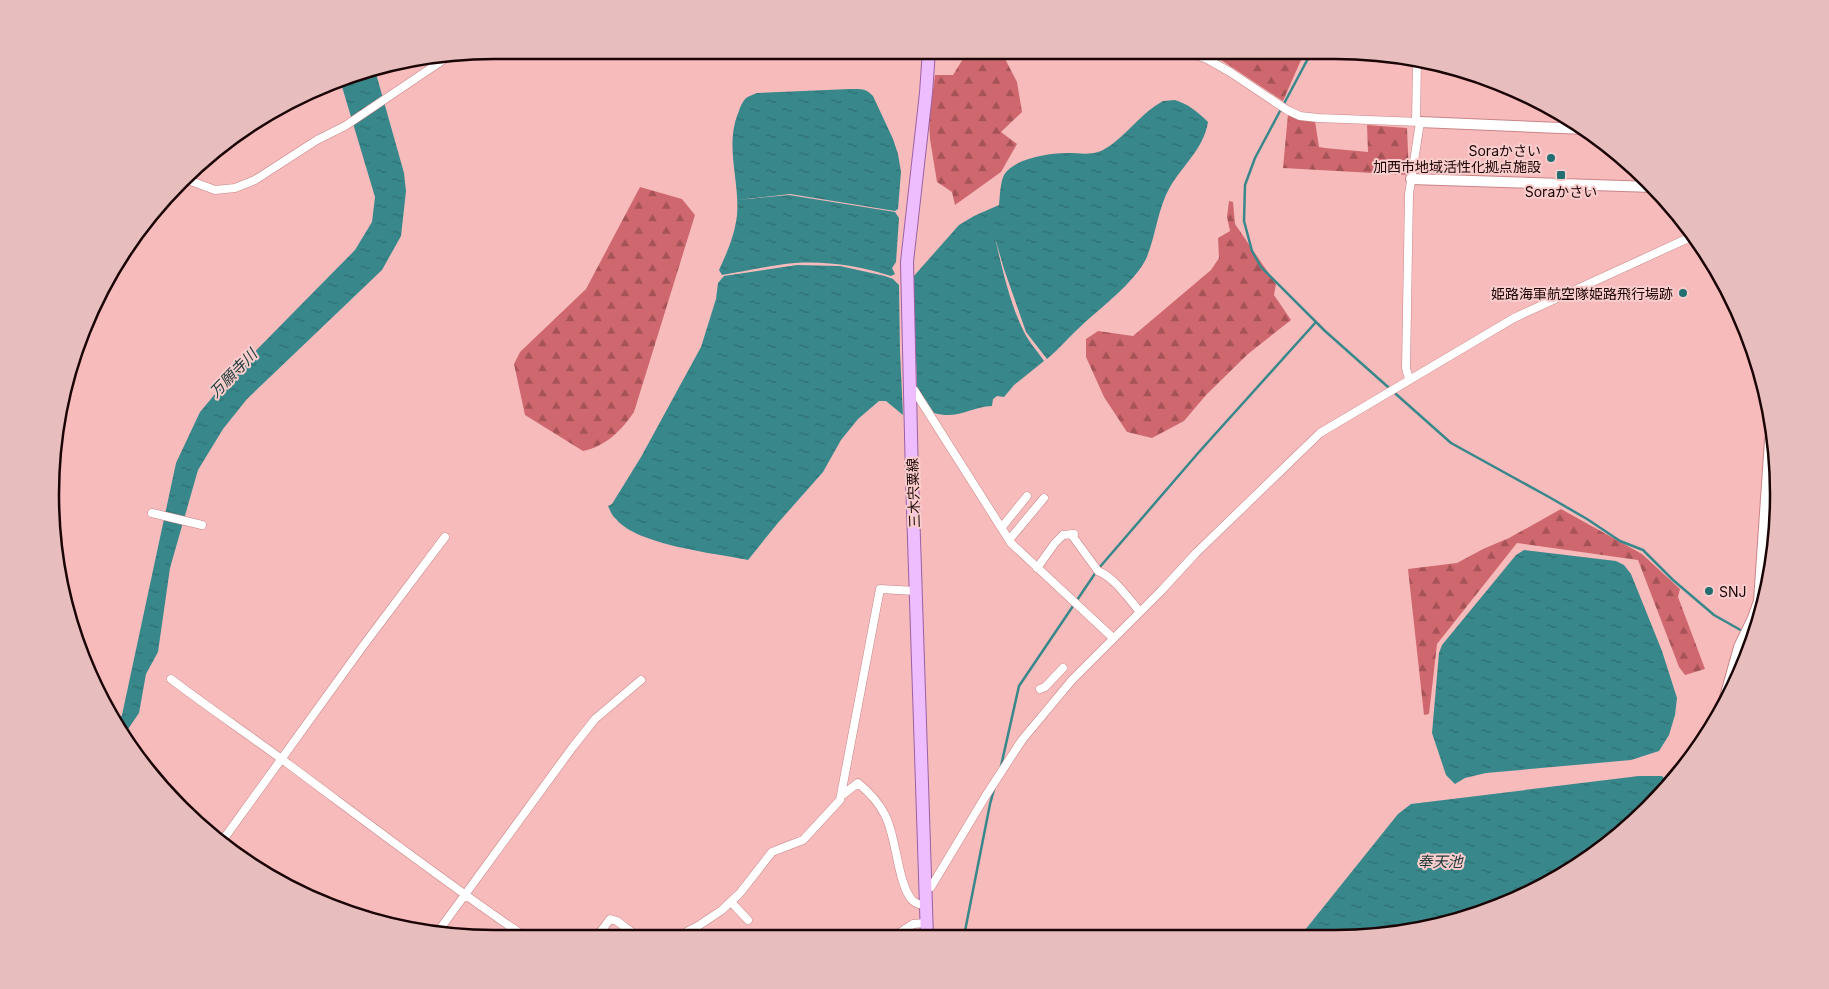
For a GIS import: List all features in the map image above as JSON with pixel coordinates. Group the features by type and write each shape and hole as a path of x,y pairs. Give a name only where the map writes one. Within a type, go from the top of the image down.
{"main road":[{"name":"三木宍粟線","path":"926,930 907,262 928,59"}],"street":[{"path":"1207,59 1300,116 1571,128"},
{"path":"191,181 215,190 235,188 255,180 351,121 440,62"},
{"path":"1409,379 1406,368 1406,341 1409,194 1418,122 1417,67"},
{"path":"1411,179 1644,187"},
{"path":"926,889 932,887 1022,740 1072,680 1221,528 1320,433 1514,318 1687,239"},
{"path":"910,387 914,390 1009,540 1113,638"},
{"path":"1760,588 1769,460"},
{"path":"1002,527 1027,496"},
{"path":"1009,540 1044,498"},
{"path":"152,513 199,524"},
{"path":"1037,568 1063,535 1074,534 1098,571 1110,579 1140,612"},
{"path":"225,837 363,646 445,537"},
{"path":"690,930 731,902 772,852 783,846 803,840 840,800 880,589 916,591"},
{"path":"1730,675 1752,616"},
{"path":"1057,698 1043,688 1061,665 1072,680"},
{"path":"171,679 464,895 515,930"},
{"path":"440,927 595,719 641,680"},
{"path":"841,796 858,783 877,803 886,816 909,894 918,904 926,906"},
{"path":"731,902 748,920"},
{"path":"602,930 610,919 617,921 629,930"},
{"path":"904,930 914,924 926,923"}],"green space":[{"path":"963,59 1005,59 1017,82 1022,112 1001,132 1017,144 1001,172 955,205 952,192 937,182 929,121 935,75 953,75"},
{"path":"1220,59 1301,59 1283,101"},
{"path":"1288,114 1315,121 1319,147 1325,148 1368,152 1367,125 1407,128 1409,175 1283,168"},
{"path":"640,187 682,199 695,215 634,412 612,437 591,449 583,451 525,415 514,364 520,352 586,289"},
{"path":"1229,201 1233,202 1235,224 1276,284 1274,295 1291,320 1248,354 1206,395 1184,421 1152,438 1127,432 1104,397 1086,357 1086,339 1098,331 1133,336 1211,270 1219,258 1218,238 1230,231 1227,217"},
{"path":"1561,509 1642,554 1680,589 1678,597 1705,669 1685,675 1679,667 1638,560 1517,543 1437,644 1429,714 1424,715 1408,569 1457,563 1509,538"}],"water":[{"path":"377,76 404,173 406,191 401,236 382,270 247,399 223,429 198,470 170,568 158,652 146,674 139,713 128,730 121,718 176,463 200,412 226,381 355,250 372,222 375,197 342,87"},
{"path":"850,89 865,90 873,96 898,154 901,172 898,209 895,211 790,194 737,200 733,137 739,109 746,98 757,93"},
{"path":"1175,100 1193,109 1208,122 1198,148 1170,187 1159,214 1146,259 1141,268 1116,295 1047,359 1026,332 995,238 1007,286 1019,321 1028,339 1044,361 1014,385 1004,397 997,396 993,399 992,406 950,415 934,413 917,387 913,277 959,225 999,205 1004,175 1016,164 1052,154 1087,154 1098,152 1120,138 1155,106 1163,101"},
{"path":"789,195 895,212 899,218 896,262 892,268 895,274 891,276 868,269 844,265 795,263 722,275 719,270 728,250 734,229 737,215 737,200"},
{"path":"797,265 840,266 885,276 893,279 899,285 903,415 886,401 879,401 858,419 841,440 823,472 748,560 677,547 658,542 626,528 613,516 608,506 612,504 641,457 701,347 716,299 718,283 724,276"},
{"path":"1524,550 1616,561 1624,565 1631,574 1662,651 1677,698 1675,715 1669,735 1659,751 1631,760 1486,773 1465,778 1455,784 1446,775 1432,733 1439,653 1442,645 1516,555"},
{"name":"奉天池","path":"1639,776 1662,776 1665,779 1643,803 1622,822 1577,857 1552,872 1501,897 1447,915 1391,927 1305,930 1398,814 1411,804"}],"waterway":[{"path":"1308,59 1255,158 1245,185 1244,221 1252,251 1261,267 1325,331 1451,443 1587,519 1620,541 1643,550 1673,580 1714,615 1744,632"},
{"path":"1099,568 1199,452 1316,322"},
{"path":"1001,766 1019,686 1096,572"},
{"path":"965,930 995,786"}],"place":[{"name":"Soraかさい 加西市地域活性化拠点施設","path":"1551,158"},
{"name":"Soraかさい","path":"1561,175"},
{"name":"姫路海軍航空隊姫路飛行場跡","path":"1683,293"},
{"name":"SNJ","path":"1709,591"}],"water label":[{"name":"万願寺川","path":"233,373"}]}
